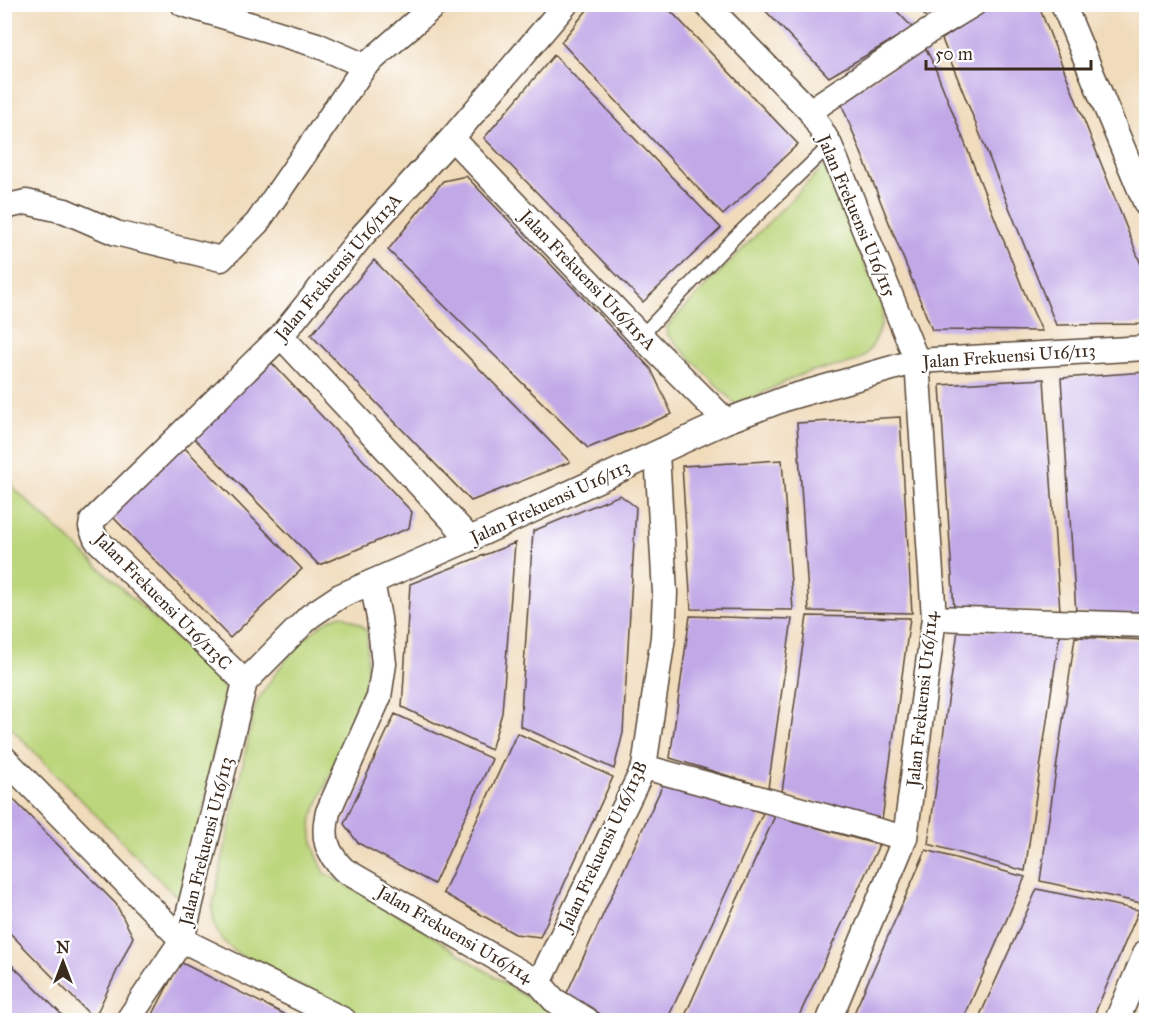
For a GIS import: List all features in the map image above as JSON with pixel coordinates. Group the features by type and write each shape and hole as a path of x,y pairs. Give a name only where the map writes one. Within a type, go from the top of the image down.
{"street":[{"path":"183,4 317,45 365,66"},
{"path":"4,207 26,202 65,211 116,233 221,259 257,223 365,66 436,4"},
{"name":"Jalan Frekuensi U16/113A","path":"96,516 281,336 362,236 452,138 566,4"},
{"name":"Jalan Frekuensi U16/115","path":"706,4 810,111 830,145 917,361"},
{"path":"810,111 926,33 974,4"},
{"path":"1063,4 1146,204"},
{"name":"Jalan Frekuensi U16/115A","path":"452,138 641,336 726,421"},
{"path":"281,336 470,539"},
{"name":"Jalan Frekuensi U16/113","path":"128,1020 182,940 245,682 310,616 340,597 372,582 726,421 787,398 917,361 1146,348"},
{"name":"Jalan Frekuensi U16/114","path":"829,1020 905,838 934,618 917,361"},
{"name":"Jalan Frekuensi U16/113B","path":"539,983 644,767 663,638 665,593 657,453"},
{"name":"Jalan Frekuensi U16/113C","path":"96,516 91,527 96,539 245,682"},
{"name":"Jalan Frekuensi U16/114","path":"372,582 384,664 379,698 328,812 324,828 327,845 333,859 344,870 539,983 554,1000 586,1020"},
{"path":"934,618 1146,625"},
{"name":"Jalan Frekuensi U16/113","path":"4,758 182,940"},
{"path":"644,767 905,838"},
{"path":"182,940 344,1020"},
{"path":"1117,1020 1146,952"}],"lane":[{"path":"641,336 736,236 830,145"}],"green space":[{"path":"824,166 883,308 878,333 869,350 861,358 848,364 802,374 735,404 667,334 667,326"},
{"path":"7,482 212,672 225,690 193,865 185,891 178,896 171,892 5,722 4,485"},
{"path":"342,615 361,625 367,632 367,669 364,697 312,817 311,832 314,846 325,873 414,924 518,992 566,1020 368,1020 245,958 225,943 218,933 212,909 255,707 280,667 305,639 330,619"}],"building":[{"path":"592,4 664,4 798,144 723,215 561,42"},
{"path":"759,4 890,4 913,28 829,77"},
{"path":"914,4 948,4 927,18"},
{"path":"995,4 1038,4 1146,277 1146,324 1056,325 942,39"},
{"path":"925,47 1042,331 932,330 840,100"},
{"path":"554,55 721,228 643,302 484,138"},
{"path":"466,176 651,369 672,414 588,448 388,250 443,181"},
{"path":"374,260 570,462 471,501 311,335"},
{"path":"269,360 412,512 409,528 319,565 192,436"},
{"path":"1146,372 1146,615 1076,613 1061,378"},
{"path":"1044,379 1060,611 954,609 940,385"},
{"path":"900,417 912,613 809,611 797,423"},
{"path":"181,444 302,569 230,638 109,513"},
{"path":"782,460 793,610 691,609 682,466"},
{"path":"620,495 636,507 623,733 614,769 520,726 533,531"},
{"path":"515,543 502,713 491,750 402,707 410,584"},
{"path":"690,616 792,619 768,788 670,758"},
{"path":"807,616 910,618 882,820 782,792"},
{"path":"958,630 1060,632 1025,871 928,844"},
{"path":"1075,637 1146,640 1146,864 1141,903 1040,881"},
{"path":"395,714 492,759 434,884 358,843 344,824"},
{"path":"517,733 613,777 540,937 515,934 443,893"},
{"path":"665,780 763,813 667,1020 611,1020 566,995"},
{"path":"12,798 116,904 133,937 94,1019 4,927 4,806"},
{"path":"775,816 879,845 797,1020 683,1020"},
{"path":"926,850 1025,877 963,1020 851,1020"},
{"path":"1037,889 1139,910 1092,1020 978,1020"},
{"path":"4,957 67,1020 4,1020"},
{"path":"180,962 296,1020 150,1020"}]}
